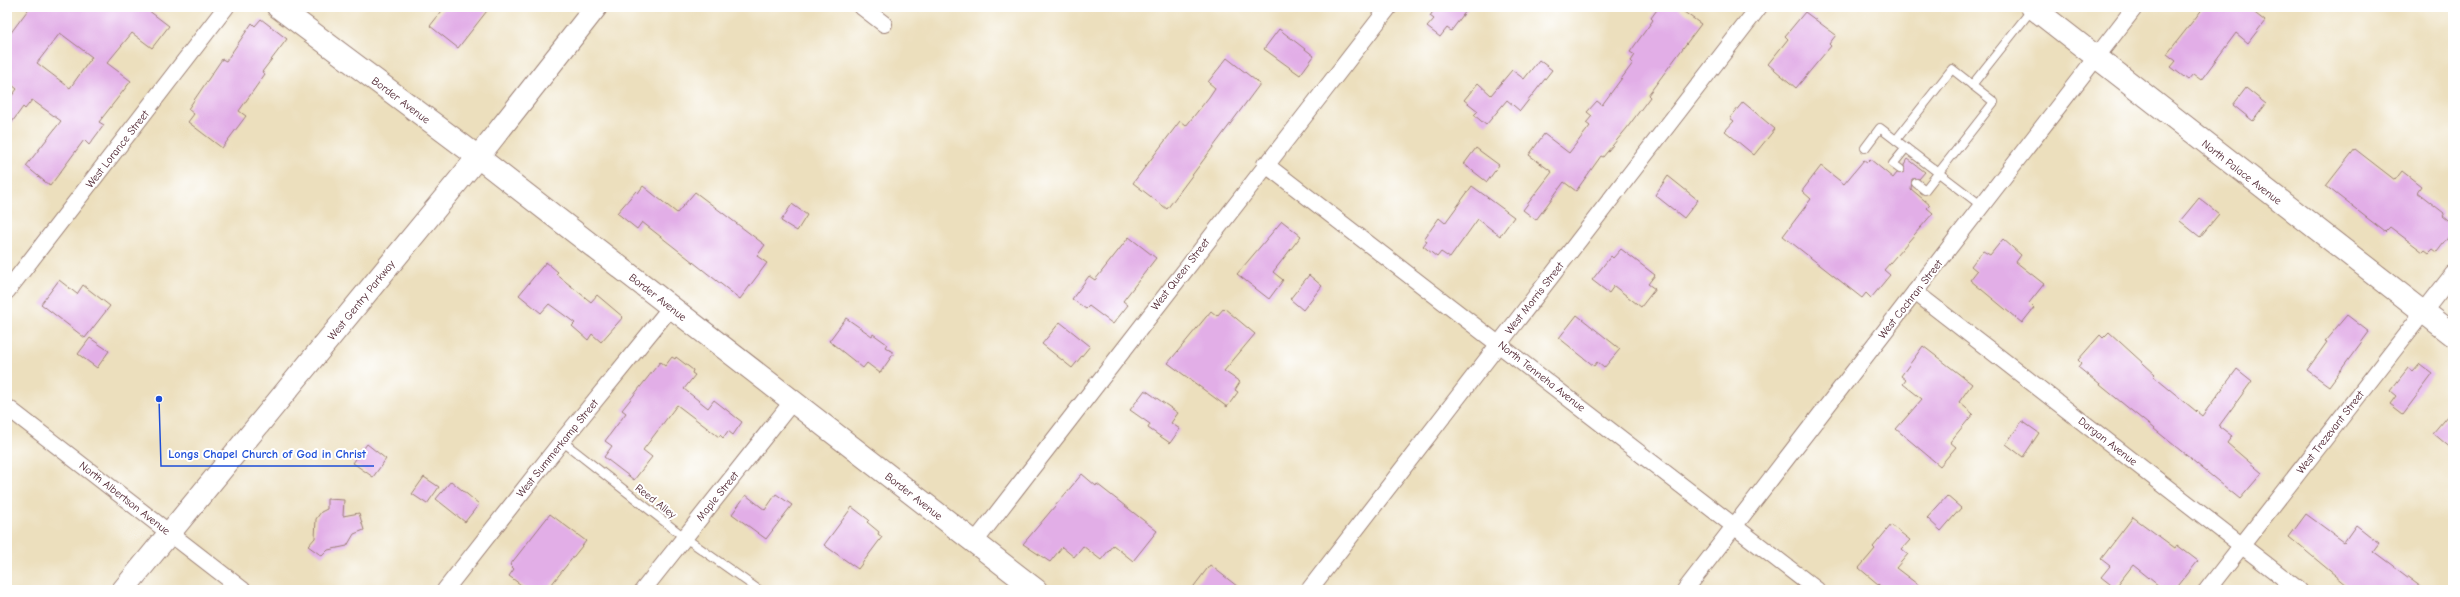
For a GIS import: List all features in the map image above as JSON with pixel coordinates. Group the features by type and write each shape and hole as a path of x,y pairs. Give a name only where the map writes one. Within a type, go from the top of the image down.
{"street":[{"name":"West Lorance Street","path":"7,291 226,7"},
{"name":"Border Avenue","path":"278,7 672,307 792,402 1036,590"},
{"name":"West Gentry Parkway","path":"123,590 478,158 596,7"},
{"path":"862,7 884,24"},
{"name":"West Queen Street","path":"974,543 1265,164 1389,7"},
{"name":"West Morris Street","path":"1310,590 1759,7"},
{"name":"North Palace Avenue","path":"2033,7 2096,58 2453,335"},
{"name":"West Cochran Street","path":"1685,590 2135,7"},
{"name":"North Tenneha Avenue","path":"1265,164 1736,525 1817,590"},
{"name":"West Trezevant Street","path":"2207,590 2453,274"},
{"name":"Dargan Avenue","path":"1915,292 2242,544 2299,590"},
{"name":"West Summerkamp Street","path":"445,590 562,441 672,307"},
{"name":"Maple Street","path":"643,590 792,402"},
{"name":"North Albertson Avenue","path":"7,406 243,590"}],"lane":[{"path":"1972,85 2033,7"},
{"path":"1896,140 1952,69 1994,102 1924,190 1916,183"},
{"path":"1865,148 1880,128 1982,206"},
{"path":"1900,169 1893,164 1906,148"},
{"name":"Reed Alley","path":"562,441 684,537 759,590"}],"building":[{"path":"30,7 144,7 169,26 152,48 132,33 107,63 131,81 99,122 104,125 89,145 84,140 50,186 26,166 61,121 32,100 25,109 23,107 7,129 7,102 17,89 7,81 7,38","holes":["60,33 92,57 70,88 37,63"]},
{"path":"445,7 490,7 458,48 430,26"},
{"path":"1436,7 1469,7 1451,31 1447,28 1440,37 1427,27 1434,19 1430,16"},
{"path":"1659,7 1677,7 1701,24 1648,95 1650,97 1627,128 1603,157 1601,156 1576,191 1564,182 1536,220 1523,210 1552,172 1529,155 1544,134 1569,153 1590,126 1586,123 1592,116 1587,112 1597,101 1602,105 1633,63 1631,61 1635,55 1630,52 1653,20 1651,18"},
{"path":"2204,7 2247,7 2265,21 2248,43 2236,33 2201,80 2193,74 2188,80 2171,67 2176,61 2167,54"},
{"path":"1805,12 1836,35 1829,44 1831,46 1796,88 1768,64 1788,39 1785,36"},
{"path":"261,19 287,39 262,72 265,74 239,111 246,116 222,148 188,122 194,114 188,109 222,59 226,61 252,23 255,26"},
{"path":"1279,29 1314,56 1300,75 1264,49"},
{"path":"1227,58 1260,84 1167,209 1133,183 1180,121 1186,126 1209,97 1215,88 1208,82"},
{"path":"1539,60 1552,70 1520,111 1507,100 1486,125 1474,115 1478,111 1464,100 1478,83 1491,95 1512,70 1524,79"},
{"path":"2246,88 2266,104 2253,121 2233,105"},
{"path":"1743,102 1775,129 1754,155 1725,131 1734,121 1730,118"},
{"path":"1476,148 1499,165 1487,182 1464,164"},
{"path":"2355,149 2395,180 2402,171 2421,186 2417,192 2444,213 2442,216 2453,225 2453,231 2437,252 2433,249 2429,253 2425,250 2423,252 2390,227 2385,232 2326,186"},
{"path":"1870,159 1893,178 1897,173 1904,172 1904,165 1908,159 1925,172 1919,179 1912,179 1911,189 1930,205 1927,208 1933,213 1884,270 1890,275 1871,298 1866,293 1862,298 1783,236 1811,199 1802,191 1821,166 1844,184 1864,160 1867,162"},
{"path":"1668,176 1698,200 1684,218 1655,195"},
{"path":"643,186 677,213 695,192 765,245 757,256 767,263 740,299 642,222 637,229 617,213 636,191 638,193"},
{"path":"1472,186 1514,217 1500,236 1478,219 1450,258 1441,252 1437,257 1423,246 1427,241 1424,239 1439,218 1445,223"},
{"path":"2199,198 2219,214 2200,237 2180,221"},
{"path":"792,204 807,215 797,231 781,221"},
{"path":"1282,221 1301,236 1273,272 1283,280 1269,299 1237,274"},
{"path":"1129,237 1156,258 1123,301 1128,305 1113,324 1089,306 1086,309 1072,299 1089,276 1095,280"},
{"path":"2003,239 2021,255 2016,262 2044,284 2029,303 2034,308 2022,323 1970,280 1977,271 1971,266 1977,258 1983,251 1990,255"},
{"path":"1621,249 1655,275 1648,284 1655,289 1641,307 1614,286 1609,293 1592,280 1611,256 1613,258"},
{"path":"546,262 558,272 556,274 591,302 597,295 623,317 601,342 592,334 588,340 572,326 575,323 549,304 541,313 519,295"},
{"path":"1309,275 1322,286 1303,310 1290,299"},
{"path":"59,280 77,294 83,285 110,306 85,338 41,304"},
{"path":"1224,308 1255,334 1224,371 1240,382 1235,390 1238,392 1227,407 1168,363 1211,311 1217,316"},
{"path":"1577,315 1620,349 1604,368 1597,362 1594,366 1559,338"},
{"path":"2347,315 2369,332 2329,386 2307,370 2327,342 2325,341"},
{"path":"846,318 872,336 873,334 887,344 885,347 894,353 880,373 867,363 863,368 829,341"},
{"path":"1060,322 1090,346 1072,368 1042,344"},
{"path":"2109,332 2155,374 2153,376 2202,416 2237,369 2252,381 2219,426 2232,436 2227,443 2262,473 2240,499 2078,367 2081,363 2078,360 2100,335 2103,338"},
{"path":"90,338 109,351 97,368 78,354"},
{"path":"1923,346 1972,384 1959,402 1973,414 1950,442 1956,447 1940,466 1896,429 1922,399 1903,384 1906,380 1901,376"},
{"path":"672,357 675,359 676,357 693,370 692,373 695,375 684,389 708,408 714,400 742,422 733,435 728,431 723,438 720,435 719,437 677,405 643,450 652,457 634,480 604,457 612,446 605,441 626,413 622,410 660,362 665,366"},
{"path":"2420,364 2433,374 2403,414 2390,404 2396,396 2390,391 2408,368 2413,372"},
{"path":"1145,390 1178,413 1171,423 1180,429 1170,443 1148,428 1150,424 1130,410"},
{"path":"2453,409 2453,450 2433,433"},
{"path":"2022,421 2039,433 2023,457 2006,444"},
{"path":"367,444 386,459 373,477 353,463"},
{"path":"1082,474 1157,531 1133,561 1113,545 1101,560 1083,546 1074,557 1062,547 1050,562 1023,544"},
{"path":"424,477 439,487 427,504 412,494"},
{"path":"451,481 479,504 465,522 436,499"},
{"path":"776,494 792,505 766,539 732,514 746,495 765,510"},
{"path":"1947,496 1961,508 1941,531 1927,518"},
{"path":"327,499 344,500 343,516 359,513 364,530 354,534 347,546 328,550 322,556 308,546 315,538 316,519 321,512 327,509"},
{"path":"852,507 869,520 867,522 879,532 878,534 882,537 858,569 824,545"},
{"path":"550,514 586,541 547,590 528,590 509,576 514,569 510,565"},
{"path":"2306,514 2344,542 2356,525 2379,543 2373,551 2425,590 2353,590 2289,537"},
{"path":"2133,517 2175,548 2177,545 2198,561 2175,590 2164,590 2133,565 2115,588 2101,577 2110,566 2101,559"},
{"path":"1891,525 1910,540 1902,549 1908,554 1896,568 1925,590 1885,590 1859,568 1875,549 1873,547"},
{"path":"1210,565 1242,590 1191,590"}],"place":[{"name":"Longs Chapel Church of God in Christ","path":"159,399"}]}
